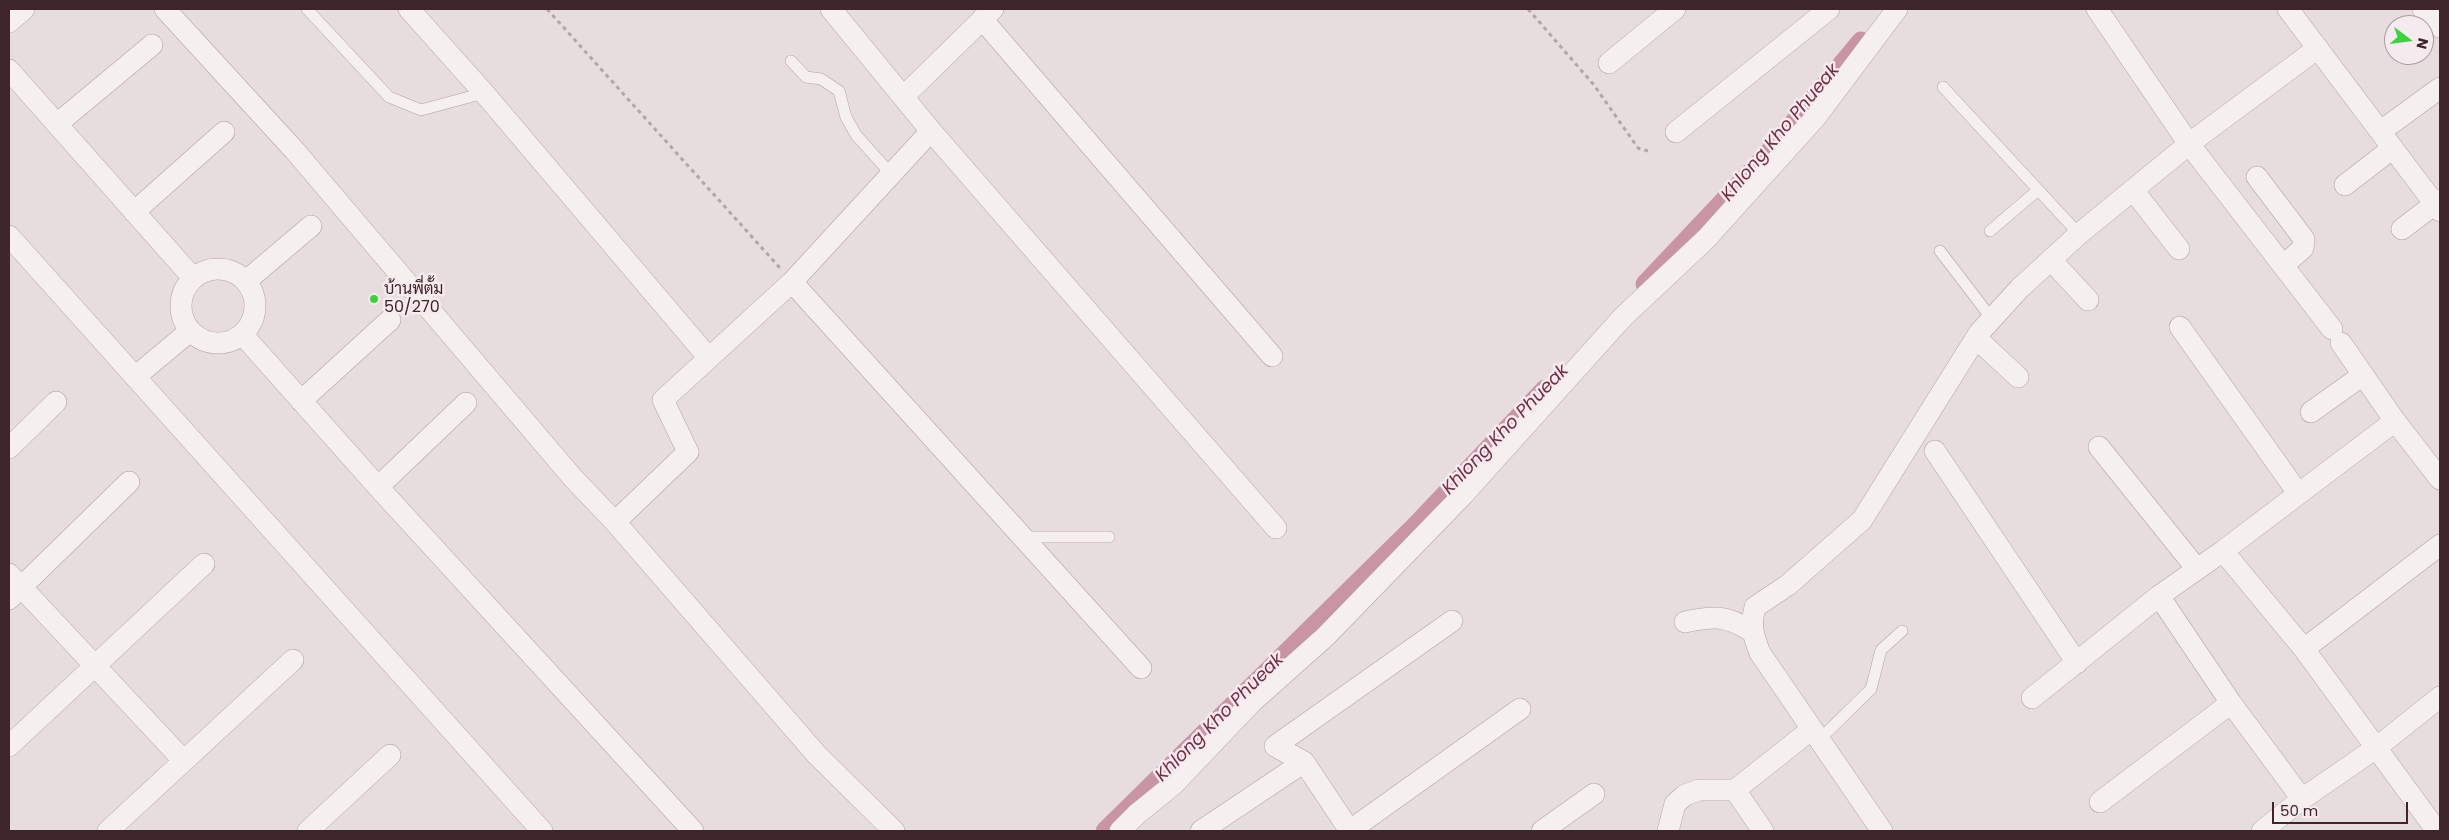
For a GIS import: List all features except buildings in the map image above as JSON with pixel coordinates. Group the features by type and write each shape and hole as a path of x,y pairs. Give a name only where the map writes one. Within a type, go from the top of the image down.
{"street":[{"path":"9,22 24,9"},
{"path":"165,9 295,150 573,478 615,522 817,755 894,831"},
{"path":"409,9 484,93 708,357"},
{"path":"831,9 931,131 1276,528"},
{"path":"1609,63 1675,9"},
{"path":"1676,132 1829,9"},
{"path":"1120,831 1137,814 1174,784 1252,702 1325,637 1462,496 1617,324 1732,212 1816,117 1897,9"},
{"path":"2096,9 2189,144 2284,265 2395,421 2440,479"},
{"path":"2288,9 2438,205 2402,229"},
{"path":"2423,9 2440,27"},
{"path":"904,96 988,14 1272,356"},
{"path":"57,124 152,45"},
{"path":"1882,831 1760,653 1751,631 1750,622 1755,607 1788,585 1862,520 1976,338 2020,288 2079,234 2189,144 2318,48"},
{"path":"9,70 193,278"},
{"path":"2345,185 2440,88"},
{"path":"615,522 688,452 663,400 792,282 931,131"},
{"path":"134,212 224,132"},
{"path":"2257,177 2304,239 2303,248 2284,265"},
{"path":"2133,190 2179,249"},
{"path":"246,282 311,226"},
{"path":"9,236 542,831"},
{"path":"2051,260 2088,300"},
{"path":"220,269 234,273 246,282 253,294 255,308 251,323 242,334 230,341 216,344 202,340 190,331 183,319 181,304 185,290 193,278 206,271 220,269"},
{"path":"792,282 1025,537 1141,668"},
{"path":"301,401 390,320"},
{"path":"2180,327 2298,493"},
{"path":"135,377 190,331"},
{"path":"242,334 378,487 693,831"},
{"path":"1976,338 2018,377"},
{"path":"2311,412 2363,375"},
{"path":"9,448 56,402"},
{"path":"378,487 466,403"},
{"path":"2032,698 2159,596 2223,551 2395,421"},
{"path":"2099,447 2197,569"},
{"path":"1935,451 2077,663"},
{"path":"129,482 13,587 94,666 184,761"},
{"path":"2304,649 2440,545"},
{"path":"2223,551 2304,649 2437,831"},
{"path":"9,746 204,564"},
{"path":"2159,596 2231,703 2302,799"},
{"path":"1685,622 1710,617 1721,617 1737,622 1751,631"},
{"path":"1350,831 1304,762 1275,746 1452,621"},
{"path":"108,831 292,660"},
{"path":"2262,831 2302,799 2376,748 2440,697"},
{"path":"2100,802 2231,703"},
{"path":"1356,831 1359,824 1520,709"},
{"path":"1668,831 1676,804 1685,795 1699,790 1735,790 1816,734"},
{"path":"308,831 390,756"},
{"path":"1201,831 1304,762"},
{"path":"1735,790 1763,831"},
{"path":"1542,831 1594,794"}],"lane":[{"path":"307,9 388,97 421,110 484,93"},
{"path":"792,61 806,77 821,79 839,91 846,117 856,135 891,174"},
{"path":"1943,87 2079,234"},
{"path":"1990,231 2038,190"},
{"path":"1940,250 1992,319"},
{"path":"1025,537 1109,537"},
{"path":"1816,734 1871,689 1881,650 1902,631"}],"path":[{"path":"547,9 792,282"},
{"path":"1528,9 1594,85 1638,148 1648,151"}],"waterway":[{"name":"Khlong Kho Phueak","path":"1645,284 1765,157 1861,41"},
{"name":"Khlong Kho Phueak","path":"1105,831 1415,526 1545,389"}],"place":[{"name":"บ้านพี่ตั้ม 50/270","path":"374,299"}]}
